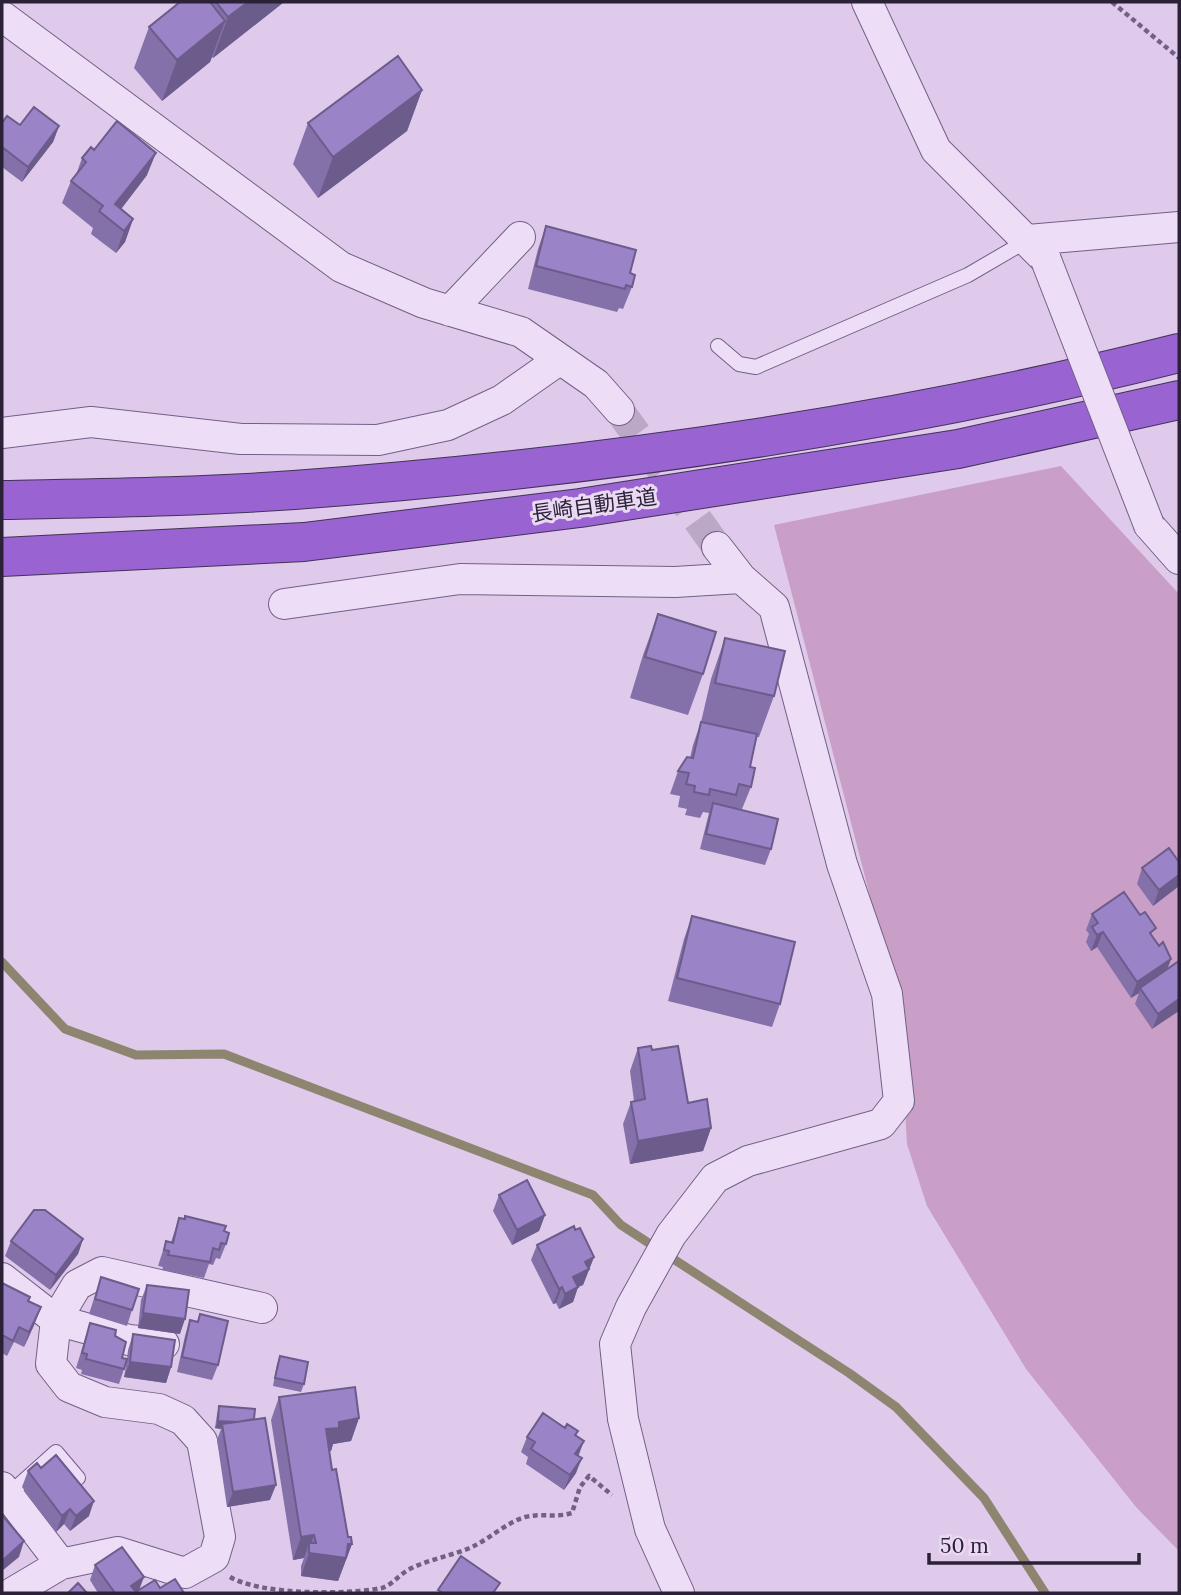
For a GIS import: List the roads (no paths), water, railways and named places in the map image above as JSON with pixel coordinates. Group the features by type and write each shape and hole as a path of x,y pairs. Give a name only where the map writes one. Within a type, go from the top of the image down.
{"highway":[{"path":"2,500 294,490 616,456 832,425 1080,378 1179,353"},
{"name":"長崎自動車道","path":"2,557 304,542 580,508 958,449 1179,400"},
{"path":"2,573 85,554"}],"street":[{"path":"867,2 936,150 1037,250 1149,525 1179,559"},
{"path":"2,16 341,267 450,311 521,332 596,384 619,410"},
{"path":"1037,250 1179,227"},
{"path":"450,311 520,237"},
{"path":"2,433 90,422 241,439 378,440 448,425 502,400 559,360"},
{"path":"679,1593 646,1514 623,1419 615,1344 631,1307 671,1235 715,1178 748,1161 881,1124 899,1101 887,994 842,864 774,607 741,578 717,547"},
{"path":"284,604 460,579 675,582 741,578"},
{"path":"12,1593 61,1564 118,1552 185,1573 214,1557 220,1537 202,1441 183,1420 159,1409 105,1402 69,1387 51,1364 56,1320 77,1285 102,1272 262,1308"},
{"path":"2,1278 56,1320 130,1340 164,1344"},
{"path":"5,1491 61,1564"}],"lane":[{"path":"718,346 739,364 756,367 968,275 1037,250"},
{"path":"5,1491 56,1452 78,1478"}],"waterway":[{"path":"2,962 65,1029 136,1055 224,1054 593,1195 621,1225 849,1373 896,1407 984,1498 1045,1593"}],"tunnel":[{"path":"619,410 717,547"}]}
